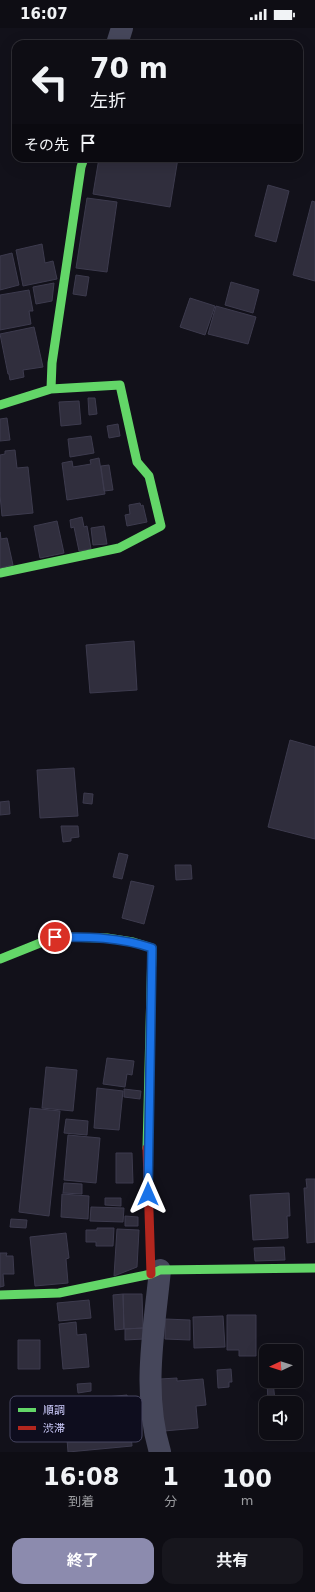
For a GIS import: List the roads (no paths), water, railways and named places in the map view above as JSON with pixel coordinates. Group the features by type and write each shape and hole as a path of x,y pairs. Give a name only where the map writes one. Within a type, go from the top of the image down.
{"street":[{"path":"118,40 122,28"},
{"path":"51,390 52,363 83,162"},
{"path":"0,405 51,390 120,385 137,462 148,476 161,526 119,548 0,573"},
{"path":"0,959 55,937 107,938 133,942 152,948 147,1217 155,1272 150,1374 154,1430 160,1452"},
{"path":"0,1295 59,1293 155,1272 315,1268"}]}
